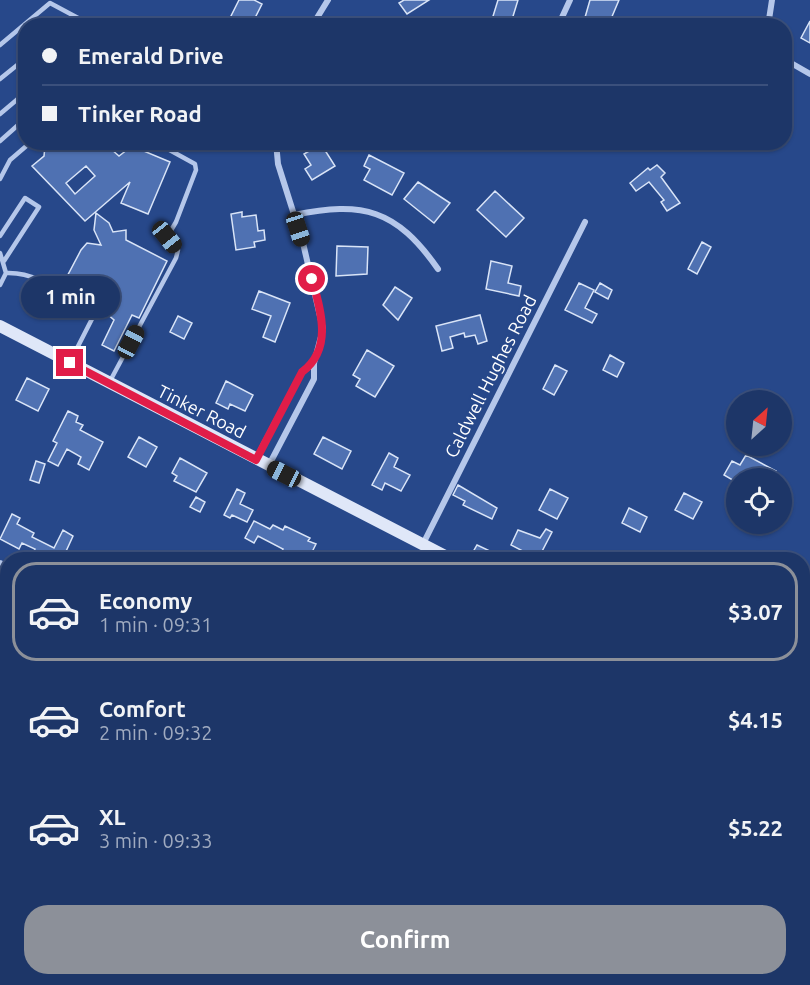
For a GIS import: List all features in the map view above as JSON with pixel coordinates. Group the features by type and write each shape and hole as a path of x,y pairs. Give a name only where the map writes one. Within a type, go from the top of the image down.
{"main road":[{"name":"Tinker Road","path":"0,326 438,552"}],"street":[{"path":"317,18 328,0"},
{"path":"562,18 570,0"},
{"path":"768,18 772,0"},
{"path":"792,64 810,74"},
{"path":"269,466 314,378 314,363 323,329 317,297 278,164 277,150"},
{"path":"294,215 332,207 359,209 378,215 399,227 420,244 438,268"},
{"name":"Caldwell Hughes Road","path":"423,544 585,222"},
{"path":"256,460 302,372 314,363"}],"lane":[{"path":"34,18 50,3 76,17"},
{"path":"0,45 18,31"},
{"path":"0,79 18,64"},
{"path":"0,114 18,99"},
{"path":"0,141 18,125"},
{"path":"0,179 10,160 22,150"},
{"path":"109,383 176,258 178,250 167,237 176,222 196,170 195,164 170,150"},
{"path":"0,236 25,198 39,207 4,261"},
{"path":"0,253 6,273 0,285"},
{"path":"6,273 23,272 38,277 70,303"},
{"path":"70,363 94,315 78,307"}],"building":[{"path":"239,0 254,0 262,4 255,18 230,18"},
{"path":"404,0 429,0 407,14 399,3"},
{"path":"498,0 518,0 512,18 492,18"},
{"path":"590,0 619,0 611,18 585,18"},
{"path":"810,21 810,43 801,38"},
{"path":"45,150 112,150 119,156 127,150 142,150 170,162 148,214 121,203 130,182 85,221 32,166 44,156","holes":["86,166 95,176 75,194 66,183"]},
{"path":"311,150 325,150 335,166 312,180 305,169 311,165 304,154"},
{"path":"369,155 404,173 392,195 364,180 370,169 364,166"},
{"path":"657,165 665,173 661,177 680,203 667,211 661,202 664,200 649,182 636,191 630,183 648,168 650,170"},
{"path":"418,182 450,203 434,223 404,199"},
{"path":"495,191 524,218 506,237 477,210"},
{"path":"242,212 242,217 256,215 258,231 264,230 265,240 254,242 255,247 236,250 231,214"},
{"path":"96,213 109,223 113,232 126,230 126,240 167,261 139,318 132,315 114,351 102,345 114,320 107,314 81,301 74,304 76,311 73,316 65,312 68,307 74,305 72,299 75,293 62,286 81,250 87,243 101,245 94,230"},
{"path":"702,242 711,247 697,274 688,269"},
{"path":"337,246 368,247 367,274 336,276"},
{"path":"491,261 512,266 508,283 521,286 519,296 486,289"},
{"path":"579,283 594,290 585,308 597,314 592,323 565,310"},
{"path":"600,283 612,290 608,299 595,292"},
{"path":"395,287 412,298 398,320 383,305"},
{"path":"259,291 290,303 275,342 263,337 271,316 252,309"},
{"path":"480,315 487,341 478,344 475,335 465,337 464,333 450,337 453,348 442,351 436,326"},
{"path":"178,316 192,323 184,339 170,332"},
{"path":"367,350 394,366 375,397 356,386 360,379 353,375"},
{"path":"610,355 624,363 617,377 603,370"},
{"path":"555,365 567,371 554,395 543,389"},
{"path":"27,378 49,389 38,411 16,400"},
{"path":"226,381 253,395 245,411 230,404 228,409 216,403"},
{"path":"68,411 78,416 76,422 83,425 80,430 103,442 89,470 78,464 81,457 67,449 58,466 48,461 57,443 53,441"},
{"path":"139,437 157,447 146,467 128,457"},
{"path":"323,437 351,451 342,469 314,454"},
{"path":"389,453 398,458 394,467 410,475 401,491 385,483 382,490 372,485"},
{"path":"745,456 748,456 770,468 728,468 732,461 740,465"},
{"path":"180,458 207,473 196,492 174,481 177,476 172,473"},
{"path":"36,461 45,464 39,483 30,480"},
{"path":"458,485 497,508 492,519 463,505 465,501 453,495"},
{"path":"237,489 245,493 240,504 253,510 247,522 232,515 230,518 224,515"},
{"path":"550,489 568,498 557,519 539,510"},
{"path":"684,493 702,502 693,519 675,510"},
{"path":"196,497 205,502 200,512 190,507"},
{"path":"629,508 647,517 640,532 622,523"},
{"path":"12,514 20,518 17,524 34,533 32,537 54,548 63,530 73,536 66,552 34,552 35,549 22,543 19,549 0,539"},
{"path":"254,521 270,529 273,525 283,530 285,526 310,538 308,541 316,544 312,552 281,552 283,549 258,536 254,543 245,538"},
{"path":"546,529 552,532 542,552 524,552 511,545 518,530 540,538"},
{"path":"477,545 490,551 490,552 473,552"}],"route":[{"path":"70,363 256,460 302,372 314,363 318,353 323,329 312,279"}]}
